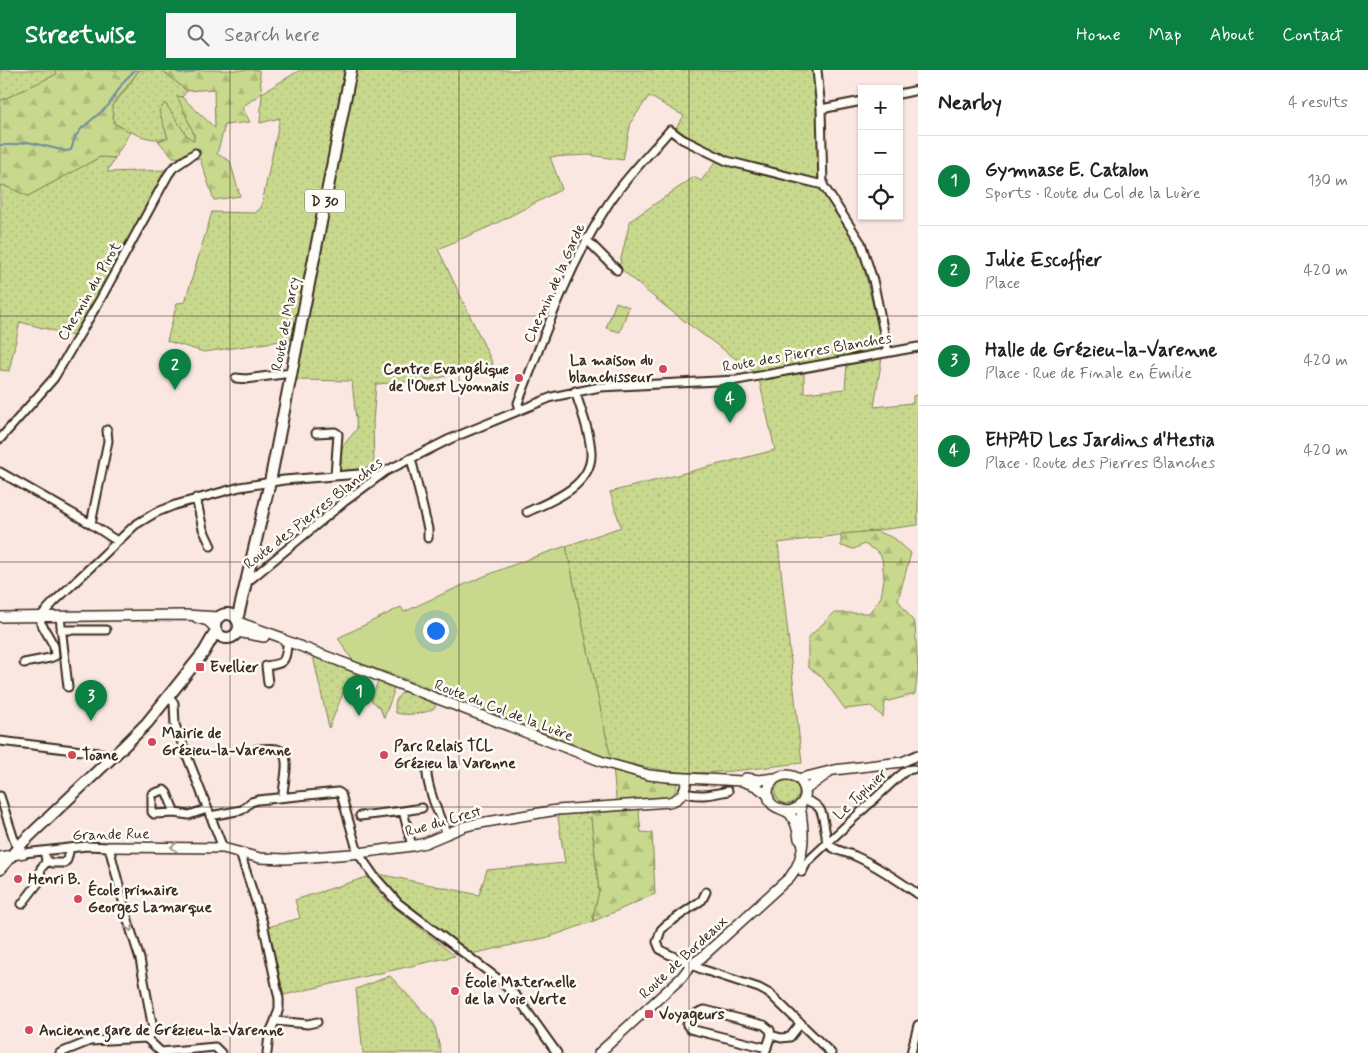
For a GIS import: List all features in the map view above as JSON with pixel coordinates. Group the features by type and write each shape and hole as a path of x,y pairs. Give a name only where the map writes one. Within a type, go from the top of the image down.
{"main road":[{"name":"Route de Marcy","path":"237,625 270,482 351,70"},
{"name":"Route de Marcy","path":"223,615 237,601 246,583"},
{"path":"223,615 230,615 237,625 228,638 218,632 215,624 223,615"},
{"path":"0,869 141,728 168,697 218,632"}],"street":[{"path":"817,70 821,109 822,184 861,243 873,280 888,352"},
{"path":"903,93 918,90"},
{"path":"821,109 858,102"},
{"name":"Chemin de la Garde","path":"520,409 518,403 548,324 586,239 614,195 670,130 682,139 727,161 822,184"},
{"name":"Chemin du Pirot","path":"0,439 54,378 101,298 168,175 173,168 195,153"},
{"path":"586,239 616,270"},
{"name":"Route des Pierres Blanches","path":"246,583 376,478 410,458 520,409 552,397 600,387 736,380 918,347"},
{"path":"236,378 246,379 291,373"},
{"path":"526,512 572,488 589,467 591,453 575,392"},
{"path":"90,524 108,441 107,430"},
{"path":"316,433 335,432 338,434 336,476"},
{"path":"410,458 428,528 428,538"},
{"path":"0,472 117,541"},
{"path":"24,663 55,656 54,646 41,623 41,616 117,541 135,525 155,514 196,498 270,482 372,473 376,478"},
{"path":"196,498 204,529 211,546"},
{"path":"172,615 208,621 218,632"},
{"path":"0,617 223,615"},
{"path":"60,617 68,687"},
{"name":"Route du Col de la Luère","path":"237,625 603,762 649,775 687,779 736,777 759,780 776,778"},
{"path":"61,630 106,630"},
{"path":"268,683 266,666 281,664 285,659 286,643"},
{"path":"168,697 174,703 175,725 223,848"},
{"path":"0,741 115,755"},
{"path":"257,749 276,749 282,751 287,763 282,797"},
{"name":"Le Tupinier","path":"798,779 834,770 897,763 918,755"},
{"path":"427,768 428,778 440,818 447,834"},
{"name":"Le Tupinier","path":"802,872 808,862 830,845 897,778 907,770 913,769"},
{"path":"804,790 834,770"},
{"path":"787,775 798,779 804,790 802,802 794,810 785,811 774,806 768,795 771,783 776,778 787,775"},
{"path":"687,779 684,792 692,795 701,796 728,791"},
{"name":"Route du Col de la Luère","path":"720,779 748,783 756,786 768,795"},
{"path":"175,813 188,815 242,810 251,802 258,800 338,792 341,794 358,853 374,876 398,903 498,979 517,996 557,1053"},
{"name":"Rue du Crest","path":"223,848 260,858 286,859 358,853 412,846 475,824 557,810 669,802 679,798 684,792"},
{"path":"0,796 18,852"},
{"path":"802,802 815,803 819,807 830,845 876,866 918,894"},
{"name":"Route de Bordeaux","path":"599,1053 681,978 692,964 701,958 795,871 803,847 802,802"},
{"path":"360,816 422,808"},
{"path":"403,811 412,846"},
{"name":"Route de Bordeaux","path":"785,811 796,824 799,840 794,862 785,880"},
{"path":"212,848 218,836"},
{"path":"60,1053 90,1042 146,1038 153,1032 140,959 109,847"},
{"path":"45,854 47,861 64,863 67,860 70,848"},
{"name":"Grande Rue","path":"0,857 18,852 45,854 70,848 223,848"},
{"path":"240,853 263,923 279,998 279,1008 269,1035 267,1053"},
{"path":"22,904 39,882 41,868 45,864 45,854"},
{"path":"706,892 702,900 666,925 656,942 660,949 700,969 759,988 770,994 829,1052"},
{"path":"705,1010 764,1025 770,1030 771,1036 766,1051 690,1029 687,1025 688,1021 699,1012 705,1010"},
{"path":"275,1021 308,1024 317,1022"},
{"path":"771,1036 790,1037 801,1023"},
{"path":"911,1053 918,1025"},
{"path":"146,1038 161,1052 215,1047 221,1053"}],"green space":[{"path":"0,70 55,70 57,74 0,101"},
{"path":"55,70 139,70 112,106 114,123 130,132 115,158 100,157 28,196 3,185 0,186 0,101 57,74"},
{"path":"139,70 162,70 187,91 182,97 178,97 194,134 194,141 187,136 165,103 159,111 168,138 147,138 114,123 112,106"},
{"path":"162,70 259,70 262,93 242,107 250,122 225,125 217,154 230,161 240,196 214,200 200,159 173,157 158,141 168,138 159,111 165,103 187,136 194,141 194,134 177,96 182,97 215,128 214,89 187,91"},
{"path":"300,70 815,70 820,185 859,246 883,349 804,365 804,393 845,389 847,363 882,357 874,407 913,403 913,396 918,395 918,525 778,543 802,763 725,772 694,773 653,769 611,759 566,546 621,527 610,492 775,450 758,375 669,310 619,267 630,221 694,177 701,181 721,155 675,129 684,116 649,96 631,122 623,160 589,155 550,157 562,189 491,226 438,249 493,364 431,380 376,384 373,422 374,468 340,471 342,447 357,429 352,381 296,380 302,338 204,352 167,341 177,303 185,302 212,212 255,213 261,208 280,118 260,123 262,93"},
{"path":"100,157 115,158 107,172 166,170 73,336 20,322 9,371 0,370 0,186 3,185 28,196"},
{"path":"616,302 629,307 620,332 606,328"},
{"path":"876,531 894,538 911,553 898,600 915,624 918,670 915,694 885,702 883,717 871,706 845,709 821,676 808,667 808,638 834,613 869,613 881,597 884,579 882,558 878,552 864,544 854,549 841,546 841,534"},
{"path":"566,546 611,759 392,674 353,661 338,638 401,607 404,612 484,576"},
{"path":"313,656 361,674 358,680 342,688 344,691 329,728"},
{"path":"378,681 393,686 393,694 384,718 380,708 371,700"},
{"path":"404,691 434,703 436,707 417,714 396,713 396,700"},
{"path":"613,768 678,781 673,798 638,804 641,832 652,833 655,894 594,921 593,917 599,891 590,809 617,807"},
{"path":"787,780 796,783 799,792 796,801 787,804 778,801 775,792 778,783"},
{"path":"590,809 599,891 593,917 594,921 549,937 471,954 401,900 376,874 479,895 487,870 565,863 557,811"},
{"path":"367,877 389,903 455,956 284,995 268,927 300,918 295,900"},
{"path":"390,976 434,1023 441,1053 363,1053 356,989"}],"waterway":[{"path":"0,145 28,142 66,151 71,150 75,137 82,128 108,106 124,81 135,70"},
{"path":"173,70 185,73 197,70"}],"place":[{"name":"La maison du blanchisseur","path":"663,369"},
{"name":"Centre Evangélique de l'Ouest Lyonnais","path":"519,378"},
{"name":"Julie Escoffier","path":"175,390"},
{"name":"EHPAD Les Jardins d'Hestia","path":"730,423"},
{"name":"Evellier","path":"200,667"},
{"name":"Gymnase E. Catalon","path":"359,716"},
{"name":"Halle de Grézieu-la-Varenne","path":"91,721"},
{"name":"Mairie de Grézieu-la-Varenne","path":"152,742"},
{"name":"Toane","path":"72,755"},
{"name":"Parc Relais TCL Grézieu la Varenne","path":"384,755"},
{"name":"Henri B.","path":"18,879"},
{"name":"École primaire Georges Lamarque","path":"78,899"},
{"name":"École Maternelle de la Voie Verte","path":"455,991"},
{"name":"Voyageurs","path":"649,1014"},
{"name":"Ancienne gare de Grézieu-la-Varenne","path":"29,1030"}]}
